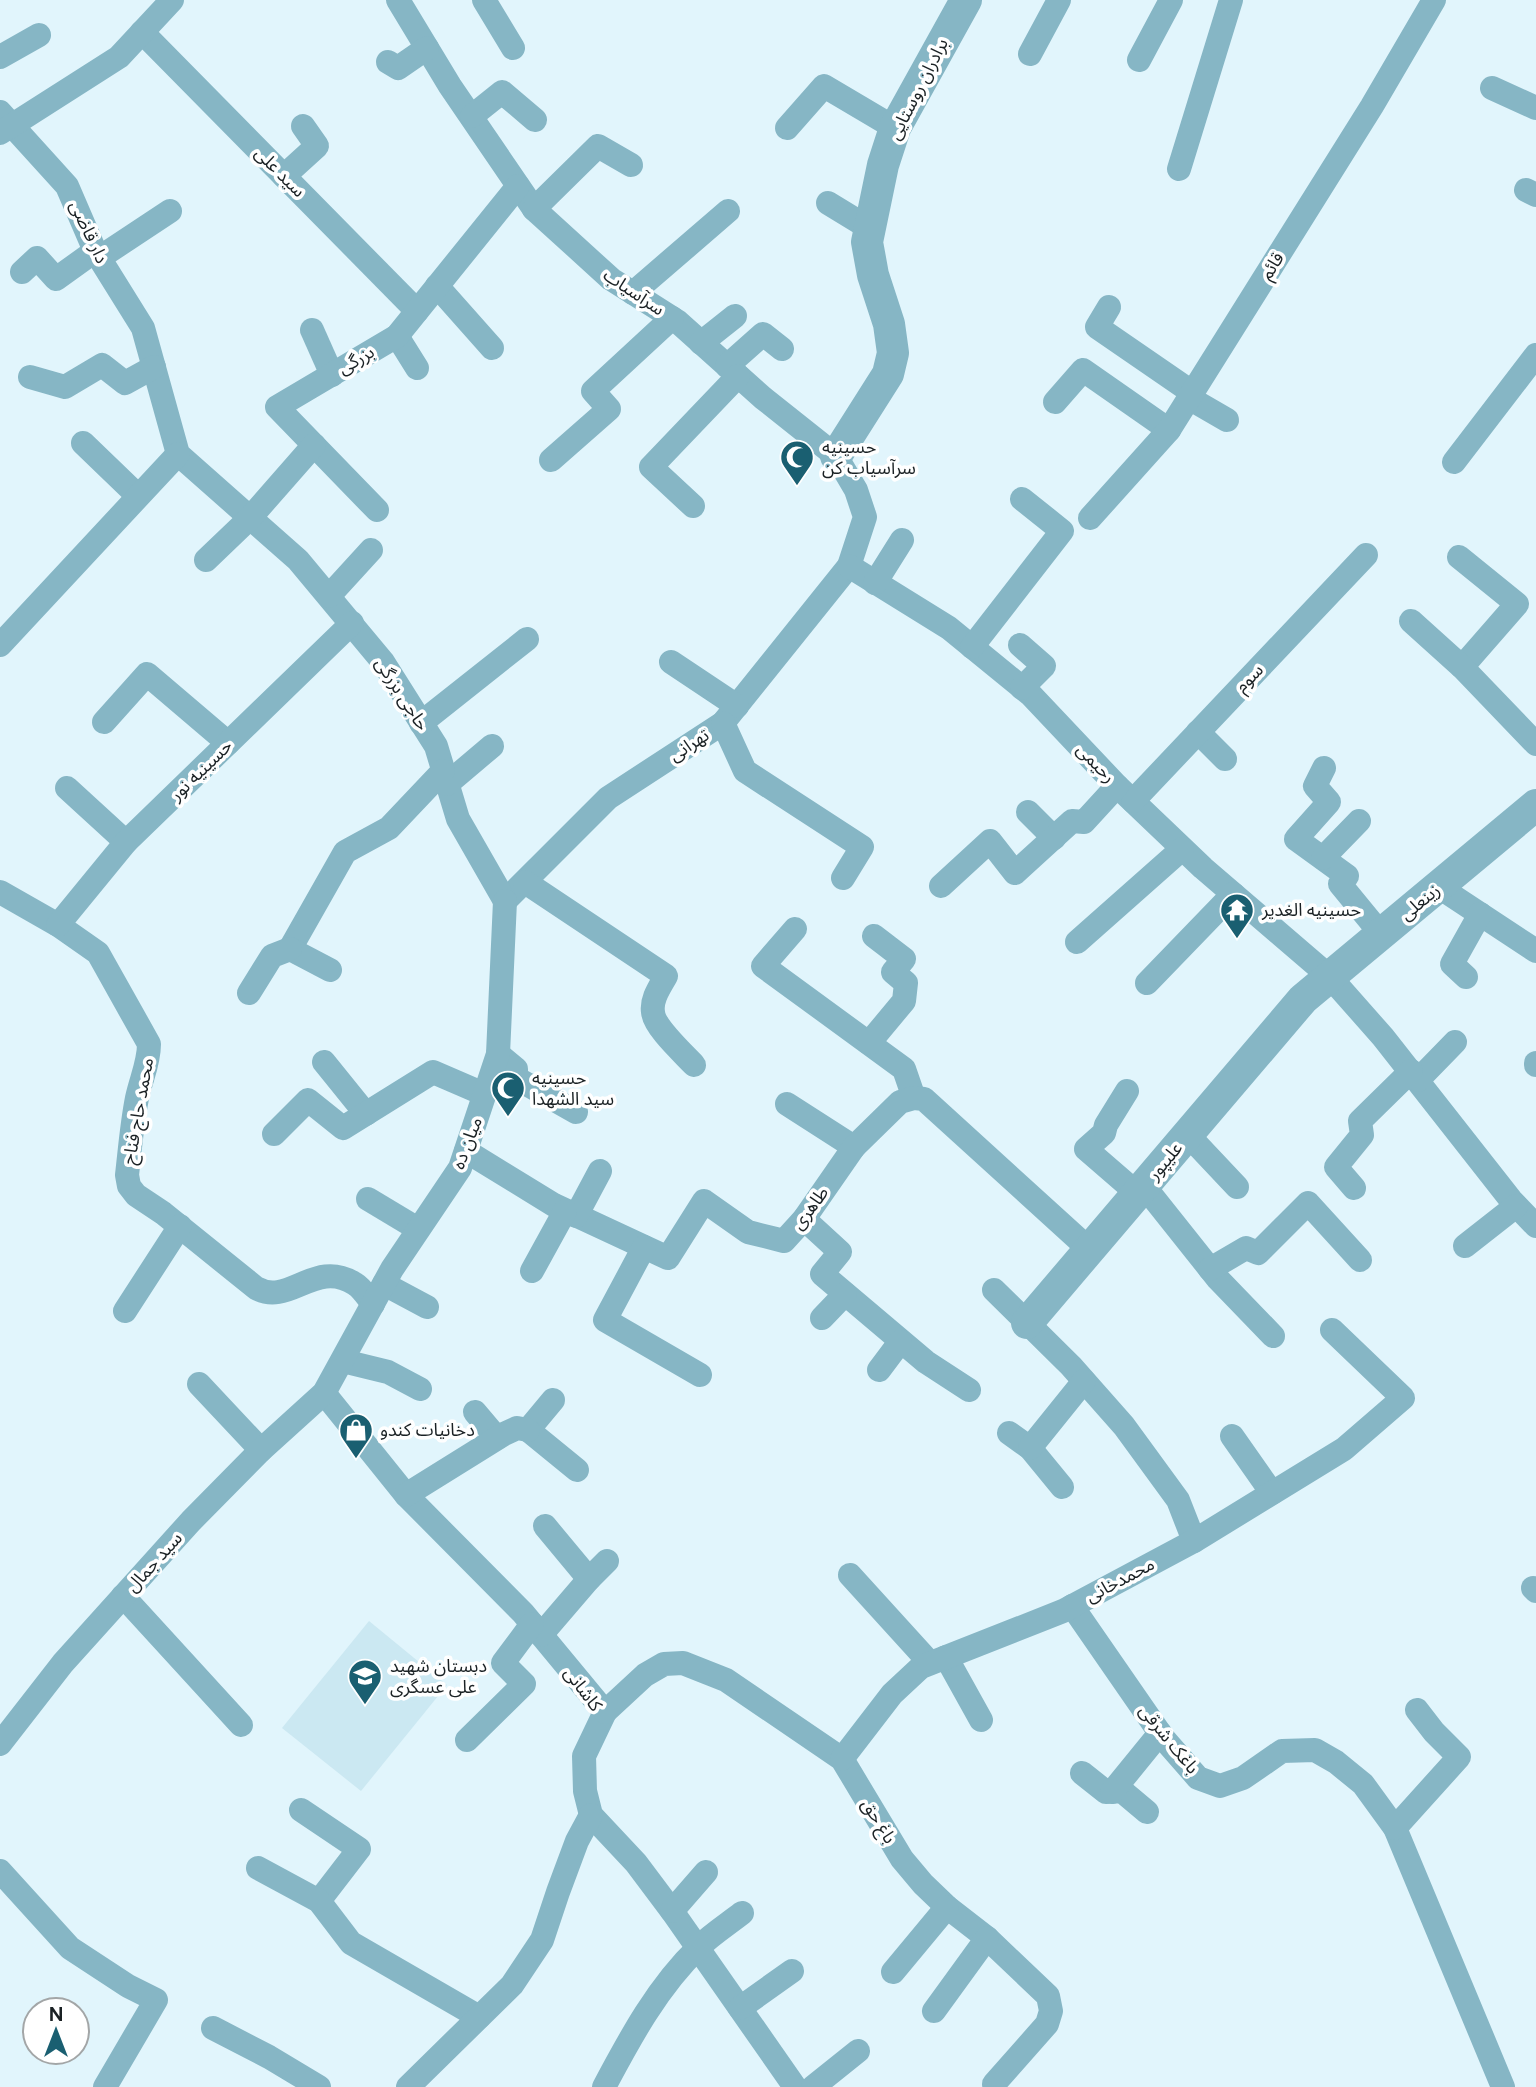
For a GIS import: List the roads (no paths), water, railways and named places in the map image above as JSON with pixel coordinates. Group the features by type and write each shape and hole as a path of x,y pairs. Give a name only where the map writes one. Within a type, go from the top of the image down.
{"street":[{"path":"4,123 119,57 172,0"},
{"name":"سرآسیاب","path":"398,0 450,86 534,209 611,279 672,318 836,456 856,490 865,517 849,566"},
{"path":"484,0 513,48"},
{"path":"1030,54 1059,0"},
{"path":"1139,60 1171,0"},
{"path":"1179,169 1231,0"},
{"name":"قائم","path":"1090,518 1169,430 1372,106 1434,0"},
{"name":"برادران روستایی","path":"836,456 888,374 893,352 889,324 873,275 867,242 883,165 895,128 959,3"},
{"name":"سید علی","path":"142,32 417,311"},
{"path":"0,57 39,35"},
{"path":"388,62 398,68 427,48"},
{"path":"787,128 824,86 895,128"},
{"path":"1492,88 1536,108"},
{"path":"472,116 502,92 535,120"},
{"name":"دار قاضی","path":"4,123 67,186 97,255 143,328 178,454"},
{"path":"284,176 317,146 303,127"},
{"path":"534,209 598,146 631,165"},
{"name":"بزرگی","path":"314,445 277,407 397,336 518,186"},
{"path":"828,203 869,228"},
{"path":"22,272 37,258 56,279 170,211"},
{"path":"633,293 728,211"},
{"path":"437,286 492,348"},
{"path":"1109,307 1097,327 1227,420"},
{"path":"701,343 735,316"},
{"path":"551,460 609,409 593,391 672,318"},
{"path":"312,330 332,375"},
{"path":"693,506 651,467 763,334 782,349"},
{"path":"397,336 417,368"},
{"path":"1454,462 1536,355"},
{"path":"30,377 65,387 102,365 125,383 154,367"},
{"path":"1055,402 1083,370 1169,430"},
{"path":"83,443 138,496"},
{"path":"206,560 250,518 314,445 377,510"},
{"path":"4,632 178,454"},
{"name":"حاجی بزرگی","path":"178,454 298,560 383,662 436,746 458,819 505,901"},
{"path":"972,647 1062,531 1022,499"},
{"path":"876,583 902,540"},
{"path":"329,596 371,550"},
{"name":"سوم","path":"1054,838 1072,821 1084,822 1125,793 1198,732 1366,555"},
{"path":"1459,557 1517,604 1462,667"},
{"name":"رحیمی","path":"849,566 949,628 1022,688 1182,849 1330,977"},
{"name":"تهرانی","path":"505,901 608,798 730,714 849,566"},
{"path":"1412,621 1462,667 1536,744"},
{"name":"حسینیه نور","path":"58,925 126,842 352,623"},
{"path":"421,723 527,639"},
{"path":"1020,645 1044,666 1022,688"},
{"path":"671,662 730,714 745,771 862,847 843,878"},
{"path":"104,722 147,674 228,743"},
{"path":"1198,732 1225,759"},
{"path":"249,993 272,956 290,949 345,852 388,828 445,778 492,746"},
{"path":"1324,768 1315,786 1329,802 1296,839 1348,876 1340,884 1381,934"},
{"path":"66,788 126,842"},
{"name":"زینعلی","path":"1303,999 1536,805"},
{"path":"941,886 990,841 1015,873 1054,838 1028,811"},
{"path":"1323,858 1359,821"},
{"path":"1077,942 1182,849"},
{"path":"525,882 666,976 654,998 653,1014 661,1028 694,1065"},
{"path":"1438,887 1536,951"},
{"name":"محمد حاج فناح","path":"0,892 58,925 98,953 149,1044 149,1059 141,1078 135,1106 127,1175 129,1186 136,1195 267,1294 278,1294 310,1279 332,1276 379,1294"},
{"path":"1147,983 1233,894"},
{"name":"میان ده","path":"324,1393 418,1229 460,1168 498,1054 505,901"},
{"path":"1466,977 1452,964 1480,915"},
{"path":"795,929 763,966 904,1069 914,1098 924,1099 1090,1250"},
{"path":"869,1043 904,1001 906,983 893,972 904,960 874,936"},
{"path":"290,949 330,970"},
{"path":"1330,977 1414,1076 1516,1206 1536,1226"},
{"name":"علیپور","path":"1027,1323 1303,999"},
{"path":"1354,1188 1336,1167 1362,1135 1360,1121 1455,1042"},
{"path":"498,1054 516,1069 516,1078 576,1112"},
{"path":"324,1062 366,1114"},
{"path":"274,1135 308,1100 342,1128 433,1072 484,1094"},
{"path":"1128,1091 1106,1125 1104,1133 1086,1149 1141,1190 1214,1274 1273,1336"},
{"name":"طاهری","path":"466,1151 571,1213 668,1258 704,1201 748,1232 784,1241 804,1219 854,1147 900,1102 914,1098"},
{"path":"787,1104 854,1147"},
{"path":"1188,1135 1237,1187"},
{"path":"532,1270 600,1171"},
{"path":"368,1199 418,1229"},
{"path":"1214,1274 1246,1248 1258,1253 1308,1203 1360,1260"},
{"path":"1465,1246 1516,1206"},
{"path":"804,1219 840,1252 822,1274 900,1342 969,1390"},
{"path":"125,1311 180,1226"},
{"path":"644,1247 605,1321 700,1375"},
{"path":"994,1290 1084,1381 1124,1426 1178,1500 1194,1541"},
{"path":"379,1294 427,1307"},
{"path":"822,1318 845,1294"},
{"name":"محمدخانی","path":"842,1759 892,1694 921,1667 1072,1606 1194,1541 1344,1449 1403,1398 1332,1330"},
{"path":"879,1370 900,1342"},
{"path":"344,1360 388,1372 420,1389"},
{"path":"1030,1448 1084,1381"},
{"path":"199,1384 261,1450"},
{"name":"سید جمال","path":"0,1744 62,1663 191,1521 261,1450 324,1393"},
{"name":"کاشانی","path":"324,1393 406,1495 537,1630 605,1712 584,1756 585,1791 592,1815"},
{"path":"528,1430 553,1400"},
{"path":"475,1412 497,1438"},
{"path":"406,1495 517,1428 528,1430 577,1470"},
{"path":"1009,1433 1030,1448 1062,1487"},
{"path":"1233,1436 1272,1493"},
{"path":"545,1526 589,1579"},
{"path":"467,1740 524,1684 503,1663 607,1561"},
{"path":"850,1575 938,1660 981,1720"},
{"path":"123,1596 241,1725"},
{"name":"باغک شرقی","path":"1072,1606 1160,1733 1198,1778 1220,1786 1243,1778 1282,1751 1315,1750 1336,1762 1363,1784 1395,1828 1503,2087"},
{"name":"باغ حق","path":"605,1712 645,1675 663,1664 683,1663 726,1680 842,1759 902,1859 923,1884 947,1907 987,1938 1048,1996 1051,2011 1047,2024 994,2084"},
{"path":"1395,1828 1459,1757 1417,1710"},
{"path":"1112,1792 1160,1733"},
{"path":"1082,1773 1106,1793 1122,1791 1147,1812"},
{"path":"302,1810 359,1849 318,1901"},
{"path":"415,2085 512,1985 542,1940 572,1853 592,1815 636,1863 699,1947 795,2087"},
{"path":"258,1868 318,1901 351,1943 479,2017"},
{"path":"0,1871 70,1948 128,1986 156,2000 105,2087"},
{"path":"672,1911 706,1872"},
{"path":"893,1972 947,1907"},
{"path":"604,2087 637,2025 699,1947 742,1913"},
{"path":"934,2011 987,1938"},
{"path":"740,2008 792,1971"},
{"path":"213,2028 319,2087"},
{"path":"813,2087 858,2051"}],"place":[{"name":"حسینیه سرآسیاب کن","path":"797,487"},
{"name":"حسینیه الغدیر","path":"1237,940"},
{"name":"حسینیه سید الشهدا","path":"508,1118"},
{"name":"دخانیات کندو","path":"356,1460"},
{"name":"دبستان شهید علی عسگری","path":"365,1706"}]}
